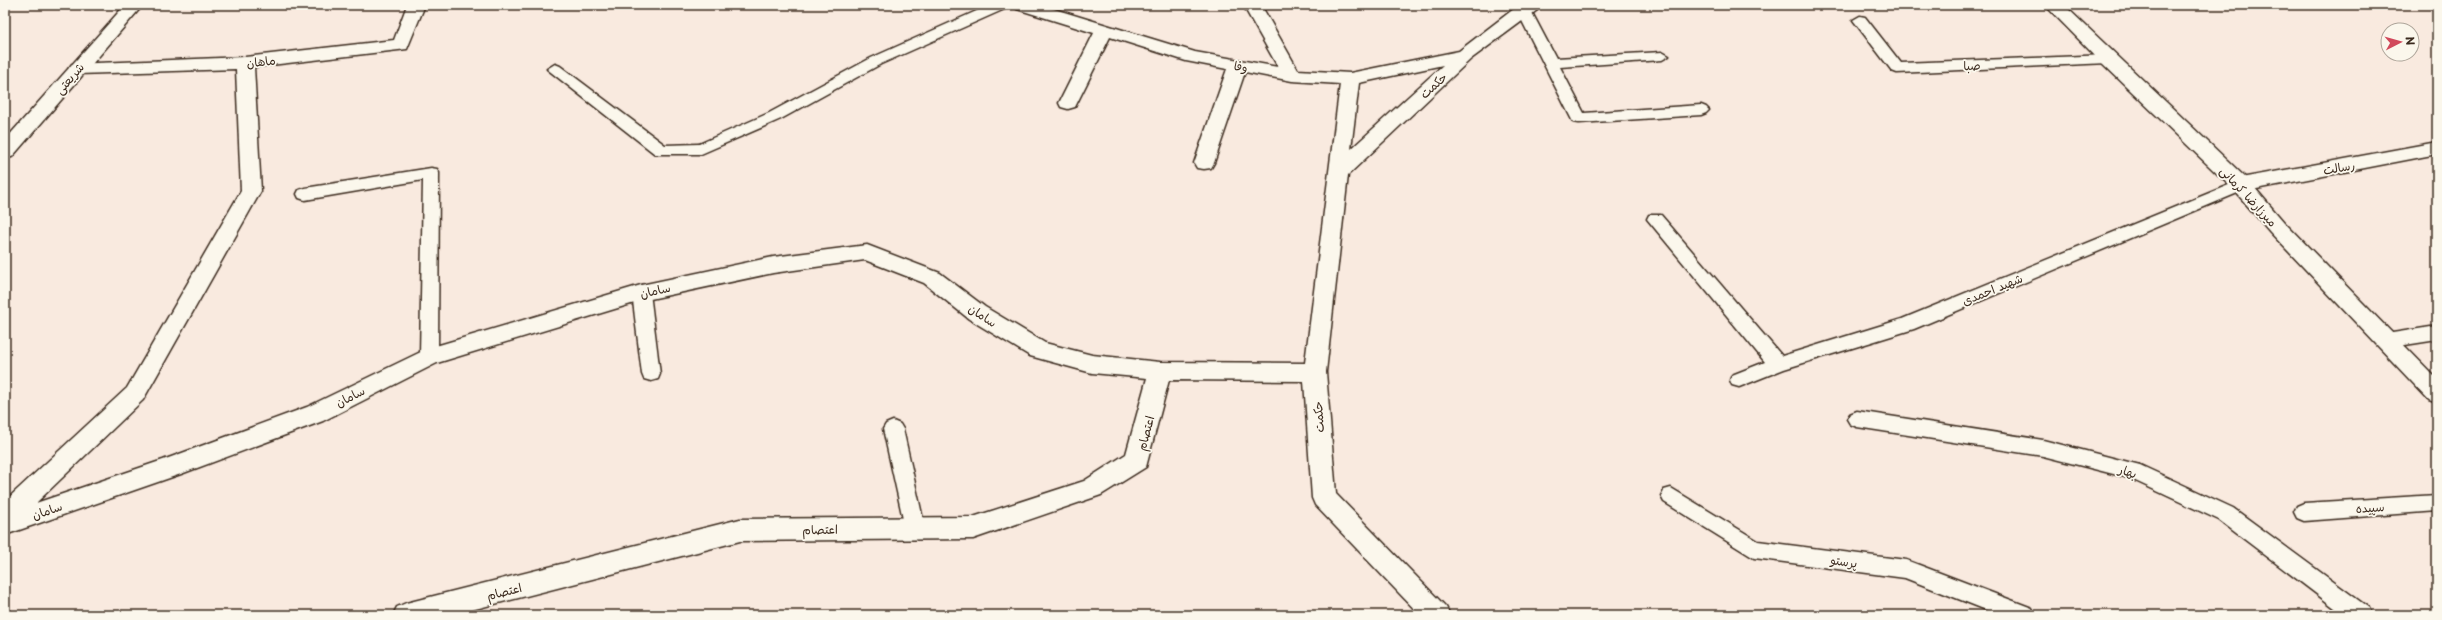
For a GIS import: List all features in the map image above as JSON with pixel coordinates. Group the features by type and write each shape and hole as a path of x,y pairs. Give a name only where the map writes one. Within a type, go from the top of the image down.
{"street":[{"name":"شریعتی","path":"5,152 134,5"},
{"name":"ماهان","path":"78,68 245,63 401,45 416,5"},
{"name":"وفا","path":"1023,5 1192,57 1292,75 1350,78 1465,55"},
{"path":"1252,5 1292,75"},
{"name":"میرزارضا کرمانی","path":"2054,5 2108,59 2241,185 2277,227 2437,394"},
{"name":"حکمت","path":"1338,174 1372,140 1465,55 1527,6"},
{"path":"1068,103 1104,31"},
{"path":"5,516 135,394 251,191 245,63"},
{"path":"1204,163 1238,65"},
{"name":"حکمت","path":"1350,78 1315,372 1324,498 1437,615"},
{"name":"رسالت","path":"2241,185 2437,148"},
{"name":"سامان","path":"5,524 172,467 315,414 429,357 641,292 773,265 867,252 932,278 978,313 1038,350 1092,364 1160,371 1315,372"},
{"name":"اعتصام","path":"406,615 534,584 740,530 973,528 1092,488 1138,460 1160,371"}],"lane":[{"path":"555,68 661,150 701,149 775,116 876,61 1002,5"},
{"path":"1527,6 1551,63 1579,118 1701,110"},
{"name":"صبا","path":"1860,20 1897,68 2108,59"},
{"path":"1551,63 1662,56"},
{"path":"305,194 430,173 429,357"},
{"name":"شهید احمدی","path":"1739,380 1778,364 1908,324 2241,185"},
{"path":"1655,219 1778,364"},
{"path":"641,292 651,374"},
{"path":"2386,341 2437,333"},
{"name":"بهار","path":"1857,419 2043,448 2133,471 2226,514 2361,615"},
{"path":"893,429 915,528"},
{"name":"پرستو","path":"1671,496 1754,549 1906,569 2024,615"},
{"name":"سپیده","path":"2304,512 2437,503"}]}
